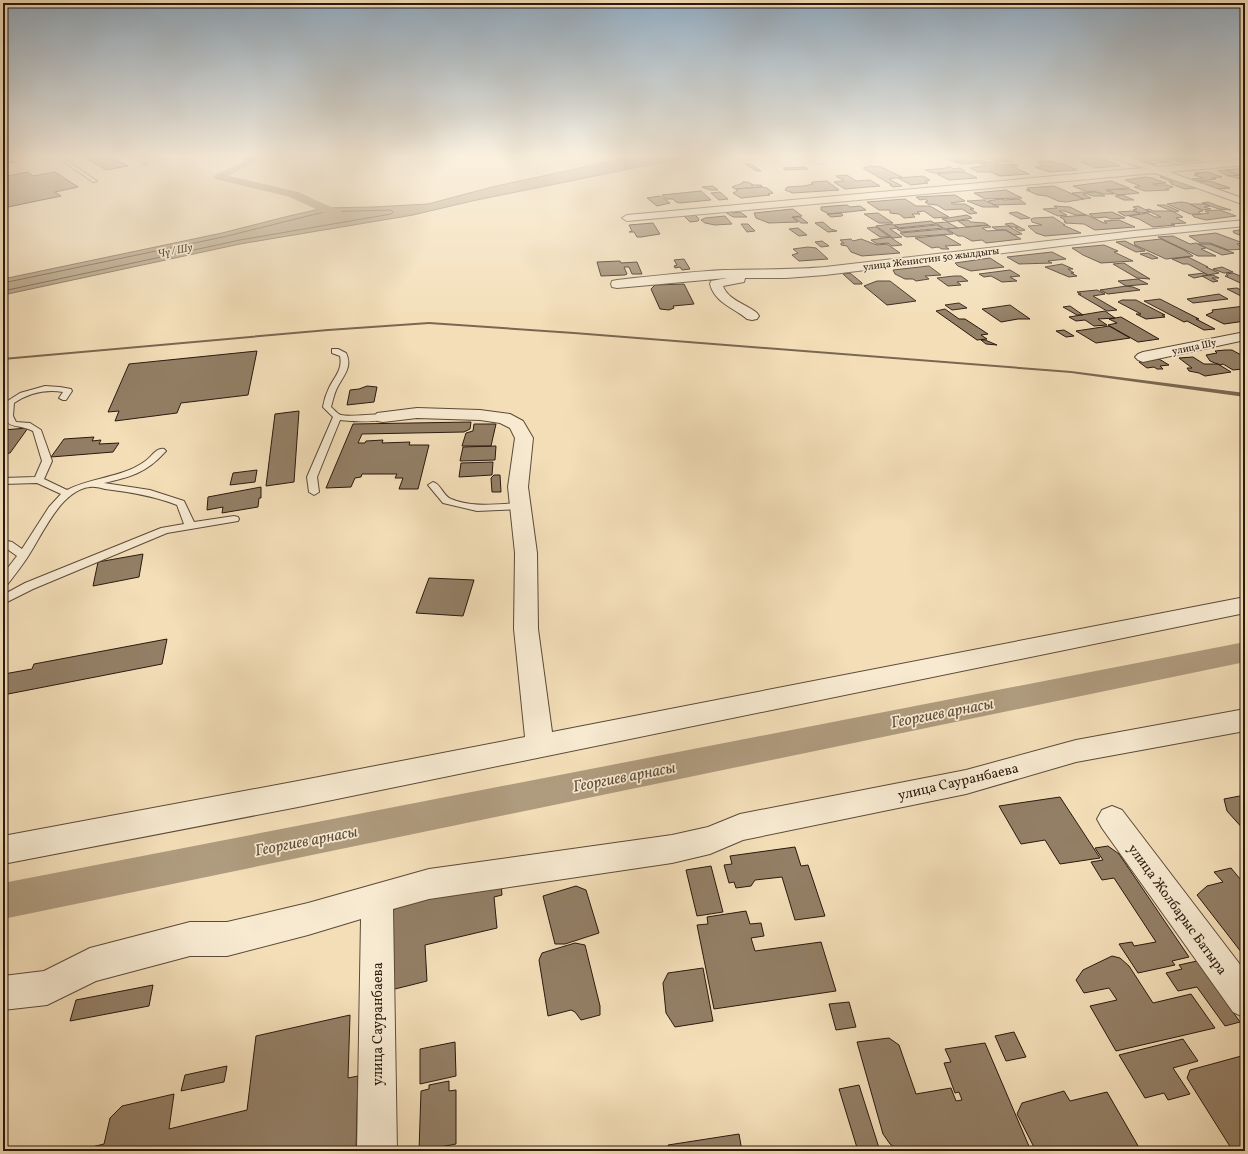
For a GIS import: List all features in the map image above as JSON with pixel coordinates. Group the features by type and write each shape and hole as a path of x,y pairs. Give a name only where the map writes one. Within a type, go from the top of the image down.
{"street":[{"path":"627,218 696,211"},
{"name":"улица Женистин 50 жылдыгы","path":"617,284 724,274 743,273 762,275 825,271 1134,234 1245,224"},
{"path":"752,316 722,297 717,290 716,284 762,275"},
{"name":"улица Шу","path":"1143,357 1245,336"},
{"path":"383,416 418,413 480,415 504,418 517,425 524,438 518,487 526,553 526,629 540,746"},
{"path":"3,850 298,794 1245,605"},
{"name":"улица Сауранбаева","path":"3,993 47,988 90,965 190,939 227,939 308,919 429,884 672,849 710,840 740,827 966,782 1076,751 1245,720"},
{"name":"улица Жолбарыс Батыра","path":"1112,819 1245,1000"},
{"name":"улица Сауранбаева","path":"377,898 377,1151"}],"lane":[{"path":"335,351 343,355 345,363 342,374 334,386 327,407 337,417 359,419 383,416"},
{"path":"39,480 47,461 37,430 27,425 13,424 9,416 10,402 21,394 46,388 59,388 68,391 63,398"},
{"path":"314,492 312,477 337,417"},
{"path":"3,582 56,504 67,493 85,485 140,471 152,462 161,451"},
{"path":"3,481 39,480 67,493"},
{"path":"85,485 123,487 163,496 182,503 190,525"},
{"path":"433,485 446,501 477,508 520,506"},
{"path":"3,600 30,586 165,530 234,519"},
{"path":"3,543 8,544 22,556"}],"water":[{"name":"Чү / Шу","path":"312,211 430,211 240,244 3,295 3,279 222,233"}],"building":[{"path":"731,211 733,213 740,212 747,217 733,217 725,212"},
{"path":"795,211 802,216 792,217 798,222 769,223 756,218 754,213"},
{"path":"823,211 858,211 829,214"},
{"path":"890,211 938,211 949,217 934,218 924,211 917,212 920,214 912,214 915,217 904,218 899,214 890,213"},
{"path":"965,211 973,211 977,213 970,214"},
{"path":"1047,211 1078,211 1086,215 1076,215 1059,211 1067,215 1058,216"},
{"path":"1133,211 1140,214 1125,216 1118,212"},
{"path":"1135,211 1150,212 1140,213"},
{"path":"1148,211 1172,211 1183,217 1176,218 1186,223 1153,227 1139,219 1129,216 1147,213 1155,217 1161,217"},
{"path":"1183,211 1203,211 1198,212 1201,214 1190,214"},
{"path":"1205,211 1222,211 1236,216 1206,220 1194,217 1192,215 1209,213"},
{"path":"1017,212 1030,218 1021,219 1009,213"},
{"path":"1112,212 1125,218 1095,218 1089,214"},
{"path":"840,213 843,215 842,216 831,217 827,214"},
{"path":"878,213 893,223 879,223 864,214"},
{"path":"695,215 699,219 698,221 690,222 684,216"},
{"path":"967,215 972,218 949,222 942,219"},
{"path":"1087,215 1104,223 1107,223 1104,221 1119,220 1135,227 1095,230 1084,224 1065,223 1064,221 1066,221 1060,217"},
{"path":"725,216 732,224 715,225 705,223 701,220 705,218"},
{"path":"793,217 800,217 808,223 801,223"},
{"path":"1053,217 1065,225 1063,225 1081,233 1045,236 1036,233 1028,226 1042,225 1032,222 1031,219"},
{"path":"968,220 971,222 985,223 988,225 967,227 958,221"},
{"path":"931,221 936,224 899,228 894,225"},
{"path":"823,222 831,229 837,231 828,232 815,223"},
{"path":"947,222 958,228 945,229 935,223"},
{"path":"653,223 660,234 637,237 634,232 629,232 632,231 629,225"},
{"path":"1012,223 1025,230 1020,231 1015,228 1018,228 1017,227 1012,227 1005,224"},
{"path":"741,224 748,224 755,231 747,232"},
{"path":"892,224 898,228 890,229 902,237 893,238 876,226"},
{"path":"937,225 943,228 902,232 897,229"},
{"path":"988,225 991,227 982,228 987,231 1005,230 1021,239 986,243 982,240 972,241 963,236 958,236 947,229"},
{"path":"1008,226 1022,234 1014,235 1007,230 997,230 992,227"},
{"path":"876,227 890,237 880,237 867,228"},
{"path":"798,228 807,235 799,236 789,229"},
{"path":"945,229 953,234 906,237 900,233"},
{"path":"1245,229 1245,237 1234,233 1233,231"},
{"path":"1216,233 1243,243 1237,244 1245,249 1228,250 1210,243 1200,243 1189,236"},
{"path":"944,235 961,245 945,246 949,249 942,249 938,247 932,248 915,238"},
{"path":"1173,236 1190,244 1196,243 1206,248 1201,249 1216,256 1198,256 1158,237"},
{"path":"890,237 902,245 892,246 888,243 877,244 871,240"},
{"path":"851,239 853,241 861,239 877,245 887,244 900,253 862,256 851,252 847,246 841,245 841,243 844,243 840,240"},
{"path":"1161,239 1193,256 1166,259 1135,245 1134,242"},
{"path":"822,241 829,246 821,247 815,242"},
{"path":"1125,241 1145,251 1136,252 1116,242"},
{"path":"1198,244 1210,244 1234,253 1222,255"},
{"path":"1104,245 1118,251 1114,252 1133,261 1101,263 1072,248"},
{"path":"808,247 816,248 828,259 799,261 792,255 798,253 793,249"},
{"path":"1052,252 1066,259 1048,261 1052,263 1019,264 1007,257"},
{"path":"1148,253 1158,258 1152,259 1140,254"},
{"path":"1188,257 1219,273 1208,275 1188,264 1183,264 1172,259"},
{"path":"990,258 1004,267 971,271 958,266 955,263"},
{"path":"684,259 690,269 682,270 680,267 675,268 674,266 677,265 674,260"},
{"path":"620,261 621,263 637,262 642,274 632,274 629,267 624,267 627,274 625,275 601,276 597,262"},
{"path":"1124,263 1150,279 1137,278 1113,264"},
{"path":"1062,264 1073,269 1068,269 1074,273 1071,273 1077,276 1069,277 1045,267"},
{"path":"929,266 941,275 925,276 929,279 916,281 913,279 905,279 895,274 893,270"},
{"path":"1222,267 1233,272 1224,273 1213,269"},
{"path":"1010,270 1020,276 1010,277 1017,281 1002,282 991,276 984,277 979,274"},
{"path":"850,273 862,284 854,284 843,274"},
{"path":"1204,273 1208,275 1194,278 1188,275"},
{"path":"1233,273 1245,278 1245,285 1225,276 1228,276 1226,274"},
{"path":"1213,275 1219,278 1212,278 1218,281 1213,282 1202,276"},
{"path":"961,276 968,281 957,282 961,285 948,286 937,278"},
{"path":"1138,279 1148,284 1126,286 1118,281"},
{"path":"877,281 890,281 916,301 887,305 864,286"},
{"path":"684,284 694,304 673,306 674,308 669,310 660,309 651,289 655,285"},
{"path":"1126,286 1140,290 1108,294 1100,290"},
{"path":"1237,288 1245,292 1245,298 1227,289"},
{"path":"1097,290 1105,294 1093,296 1117,310 1107,311 1077,292"},
{"path":"1219,294 1228,299 1193,303 1187,299"},
{"path":"1160,299 1215,329 1204,330 1187,321 1184,322 1144,301"},
{"path":"1122,300 1136,300 1165,315 1162,315 1165,317 1146,319 1136,314 1141,314 1118,302"},
{"path":"959,303 967,308 952,310 945,305"},
{"path":"1010,305 1030,319 1018,319 1001,322 982,309"},
{"path":"1070,306 1083,315 1077,315 1063,307"},
{"path":"1245,306 1245,321 1224,324 1206,315 1213,312 1212,310"},
{"path":"945,309 959,319 965,319 988,334 981,335 987,339 977,340 936,311"},
{"path":"1105,311 1115,318 1098,319 1107,325 1094,326 1085,320 1076,321 1069,317"},
{"path":"1121,317 1159,339 1138,342 1108,325 1117,323 1109,319"},
{"path":"1109,326 1130,338 1096,343 1076,331"},
{"path":"1064,330 1074,336 1066,337 1056,331"},
{"path":"981,340 985,340 997,345 986,344"},
{"path":"1232,350 1245,357 1245,367 1241,368 1243,369 1233,370 1223,364 1220,365 1210,361 1206,355 1217,353 1215,351"},
{"path":"257,351 248,395 181,403 177,413 115,421 119,411 108,412 129,364"},
{"path":"1193,357 1204,364 1218,364 1231,372 1205,376 1189,371 1187,368 1192,368 1179,358"},
{"path":"1159,359 1169,365 1160,366 1163,369 1157,369 1154,367 1147,368 1139,362"},
{"path":"367,386 377,387 374,402 347,405 350,390"},
{"path":"299,411 294,482 266,486 275,414"},
{"path":"471,422 470,429 464,432 362,434 358,443 383,440 382,443 410,442 409,445 429,445 418,489 399,489 403,478 395,478 397,474 362,474 361,477 355,478 351,487 326,488 353,424"},
{"path":"474,424 496,424 491,446 462,446 466,433 473,431"},
{"path":"28,428 10,453 3,454 3,430"},
{"path":"94,437 92,441 101,440 99,444 119,443 113,452 51,457 64,439"},
{"path":"496,446 495,460 460,461 463,447"},
{"path":"493,462 492,475 459,477 461,463"},
{"path":"257,470 255,482 230,485 233,473"},
{"path":"494,475 500,475 501,492 492,492 491,478"},
{"path":"261,487 261,498 259,498 258,507 222,513 223,507 207,510 208,497"},
{"path":"143,554 139,577 93,586 98,562"},
{"path":"429,578 474,580 463,616 416,613"},
{"path":"167,639 162,664 3,695 4,674 32,669 34,664"},
{"path":"1245,795 1245,831 1227,811 1224,799"},
{"path":"1060,797 1100,858 1060,864 1045,840 1021,844 999,806"},
{"path":"1108,846 1119,854 1189,957 1172,961 1175,965 1138,973 1119,944 1132,942 1134,946 1156,942 1114,878 1102,880 1091,862 1103,860 1095,848"},
{"path":"795,847 801,866 808,865 825,916 795,920 782,877 755,880 751,886 736,888 734,882 729,883 724,865 732,864 730,856"},
{"path":"711,866 723,912 697,916 686,870"},
{"path":"1231,868 1245,885 1245,957 1197,895 1207,886 1223,882 1214,872"},
{"path":"501,883 502,895 494,897 497,928 425,945 427,981 391,990 390,914 398,906"},
{"path":"576,886 586,890 599,933 565,944 555,944 543,896"},
{"path":"746,911 750,924 761,923 764,936 751,938 755,951 821,942 836,991 714,1009 697,925 708,924 707,917"},
{"path":"575,943 585,945 600,1006 600,1015 581,1020 575,1012 571,1010 548,1016 539,960 542,953"},
{"path":"1112,956 1120,958 1129,966 1153,1003 1191,994 1215,1028 1116,1051 1090,1006 1117,1000 1109,988 1084,993 1076,980 1083,970"},
{"path":"1197,961 1240,1022 1225,1026 1197,987 1178,991 1166,973 1182,969 1179,965"},
{"path":"703,968 713,1021 675,1027 666,1013 663,983 668,973"},
{"path":"153,985 149,1006 70,1021 76,1000"},
{"path":"849,1002 856,1027 836,1030 829,1004"},
{"path":"350,1015 348,1078 358,1076 356,1151 75,1151 104,1144 110,1118 122,1106 174,1094 169,1129 247,1110 256,1036"},
{"path":"1014,1032 1026,1057 1006,1061 995,1036"},
{"path":"889,1038 899,1045 916,1094 951,1088 956,1101 962,1100 959,1092 955,1093 944,1063 951,1062 945,1049 985,1043 1031,1151 900,1151 890,1144 883,1134 857,1042"},
{"path":"1183,1039 1198,1061 1173,1068 1190,1094 1168,1100 1164,1093 1145,1098 1119,1055"},
{"path":"455,1042 456,1076 420,1084 420,1049"},
{"path":"1245,1055 1245,1149 1236,1151 1231,1148 1187,1078 1190,1070"},
{"path":"227,1066 224,1082 181,1091 185,1075"},
{"path":"449,1081 449,1091 456,1090 456,1144 419,1151 421,1091 429,1089 429,1085"},
{"path":"859,1085 880,1151 858,1151 839,1089"},
{"path":"1064,1091 1070,1101 1107,1092 1141,1151 1036,1151 1017,1114 1022,1103"},
{"path":"739,1134 742,1151 669,1151 668,1145"}],"waterway":[{"path":"330,211 345,218"},
{"path":"3,359 328,330 429,323 1071,372 1245,395"},
{"name":"Георгиев арнасы","path":"3,901 1245,652"}]}
